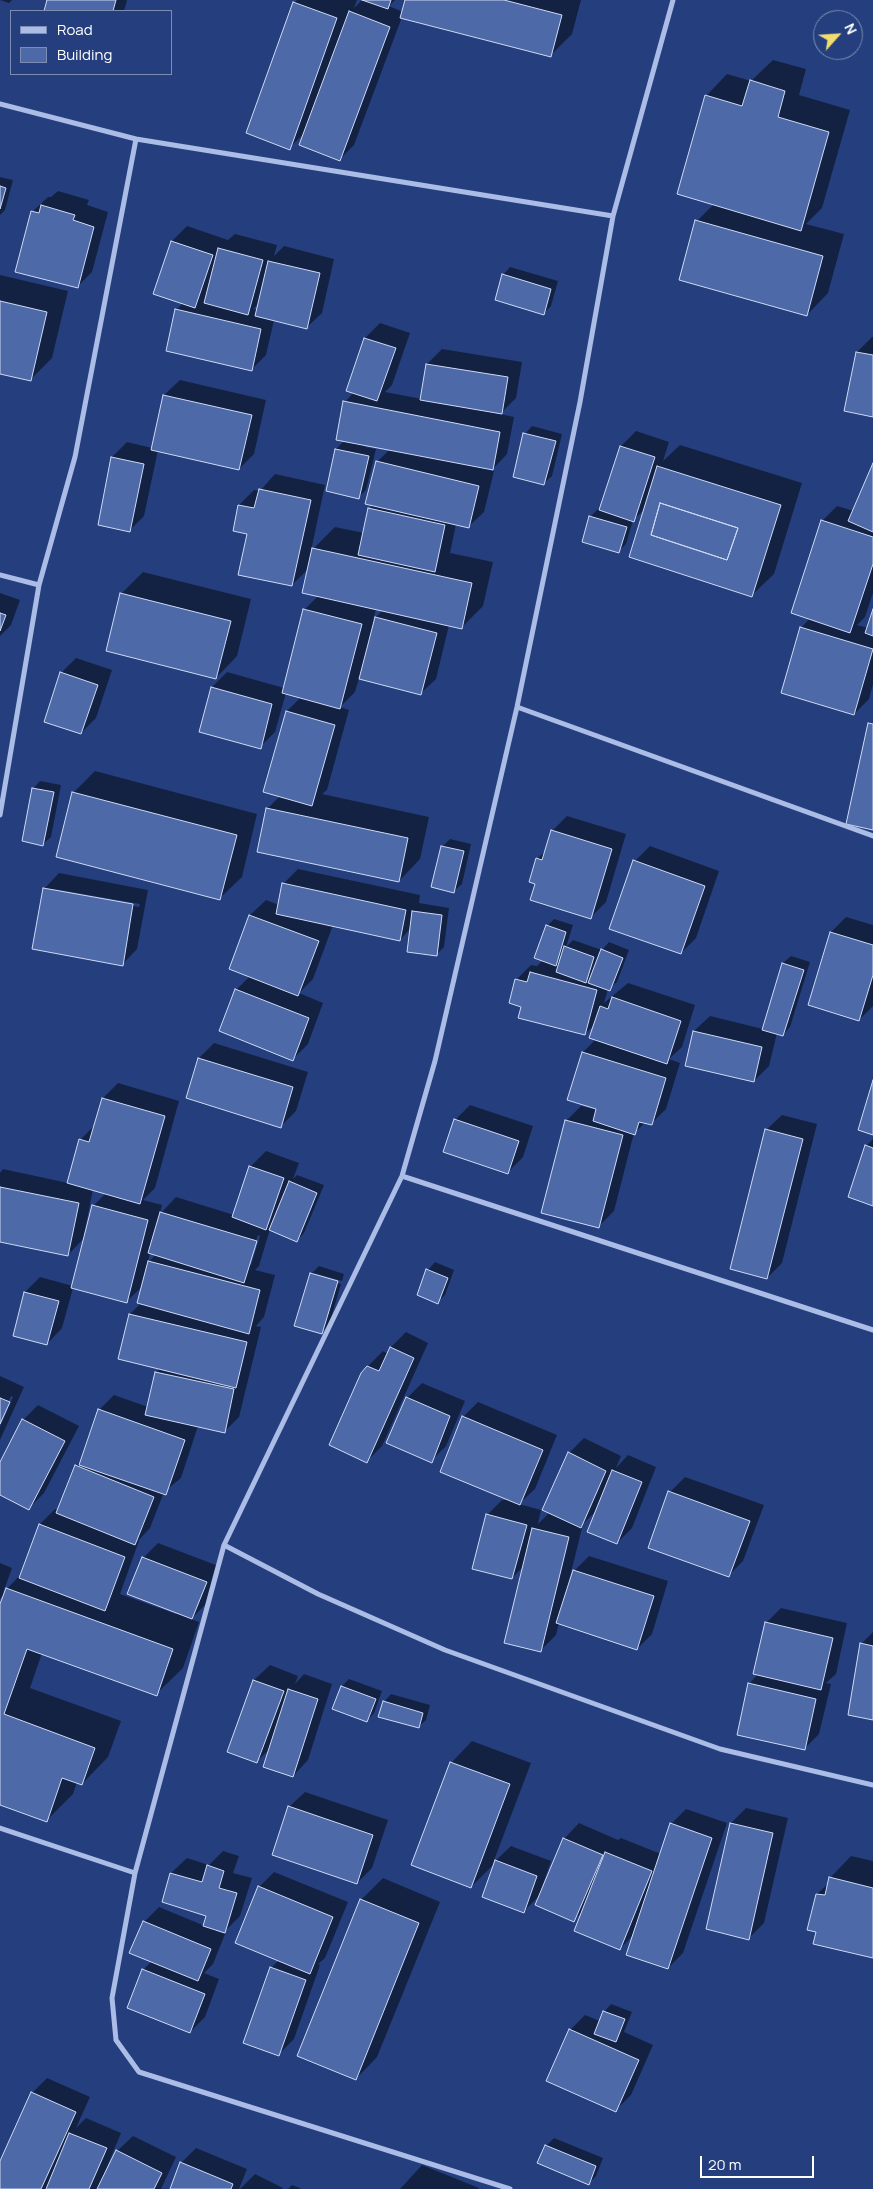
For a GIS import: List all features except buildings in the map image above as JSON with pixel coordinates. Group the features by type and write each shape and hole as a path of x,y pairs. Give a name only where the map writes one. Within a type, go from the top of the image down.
{"street":[{"path":"510,2189 139,2072 116,2040 112,1998 135,1873 224,1545 402,1176 435,1061 516,707 580,402 613,216 673,0"},
{"path":"0,104 136,139 613,216"},
{"path":"0,815 39,585 75,457 136,139"},
{"path":"0,575 39,585"},
{"path":"516,707 873,836"},
{"path":"402,1176 873,1330"},
{"path":"224,1545 318,1594 445,1650 720,1749 873,1784"},
{"path":"0,1828 135,1873"}]}
